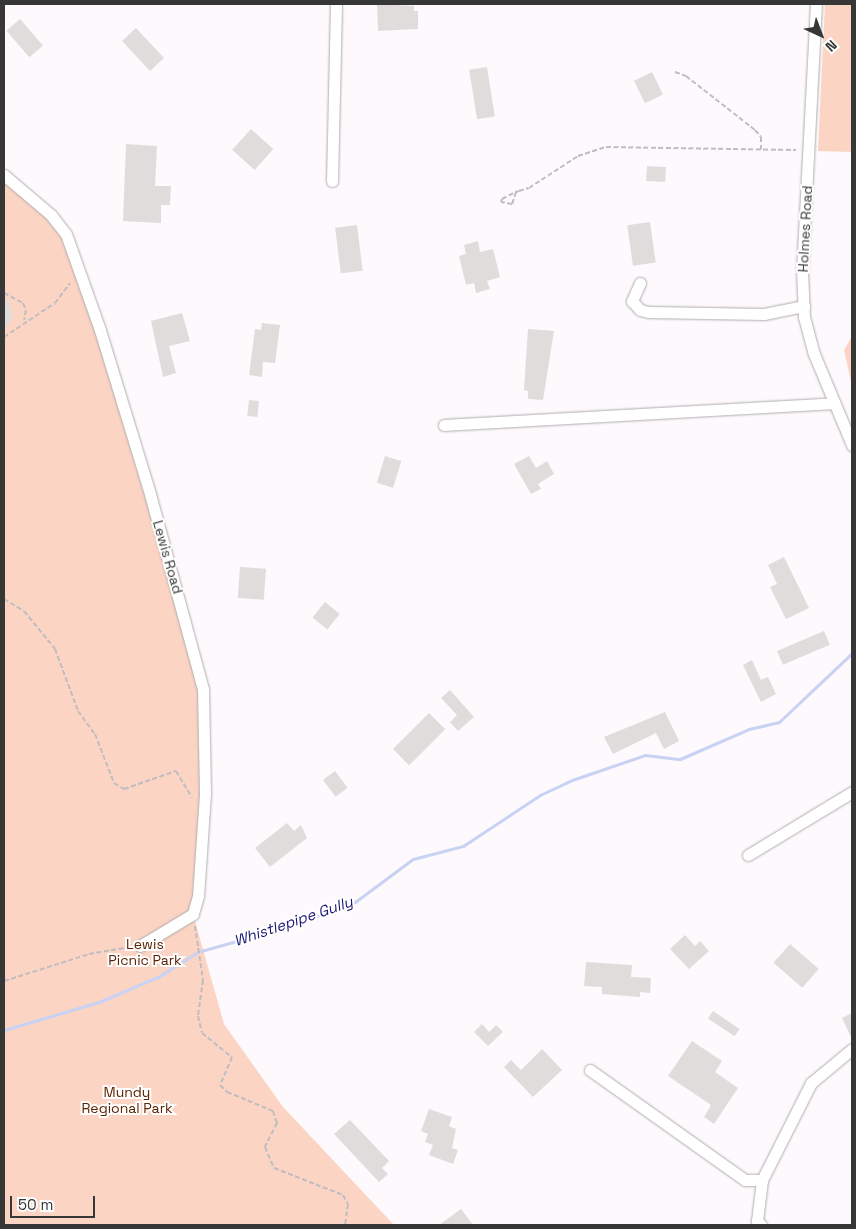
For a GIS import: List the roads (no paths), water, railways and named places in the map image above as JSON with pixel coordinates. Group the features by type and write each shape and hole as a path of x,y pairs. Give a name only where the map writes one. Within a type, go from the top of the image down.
{"street":[{"path":"332,181 336,4"},
{"name":"Holmes Road","path":"816,4 802,270 804,306 814,354 852,445"},
{"name":"Lewis Road","path":"4,175 51,215 61,228 80,272 150,494 203,688 204,794 198,896 193,914 140,946"},
{"path":"640,283 632,301 640,310 649,312 764,314 804,306"},
{"path":"444,425 834,403"},
{"path":"748,856 852,792"},
{"path":"757,1224 762,1180 811,1083 852,1049"},
{"path":"590,1070 745,1180 762,1180"}],"waterway":[{"name":"Whistlepipe Gully","path":"201,951 283,928 355,902 413,859 463,846 540,795 572,780 645,755 680,759 749,729 779,722 852,653"},
{"name":"Whistlepipe Gully","path":"4,1030 99,1002 158,977 198,952"}],"park label":[{"name":"Lewis Picnic Park","path":"145,952"},
{"name":"Mundy Regional Park","path":"127,1100"}]}
